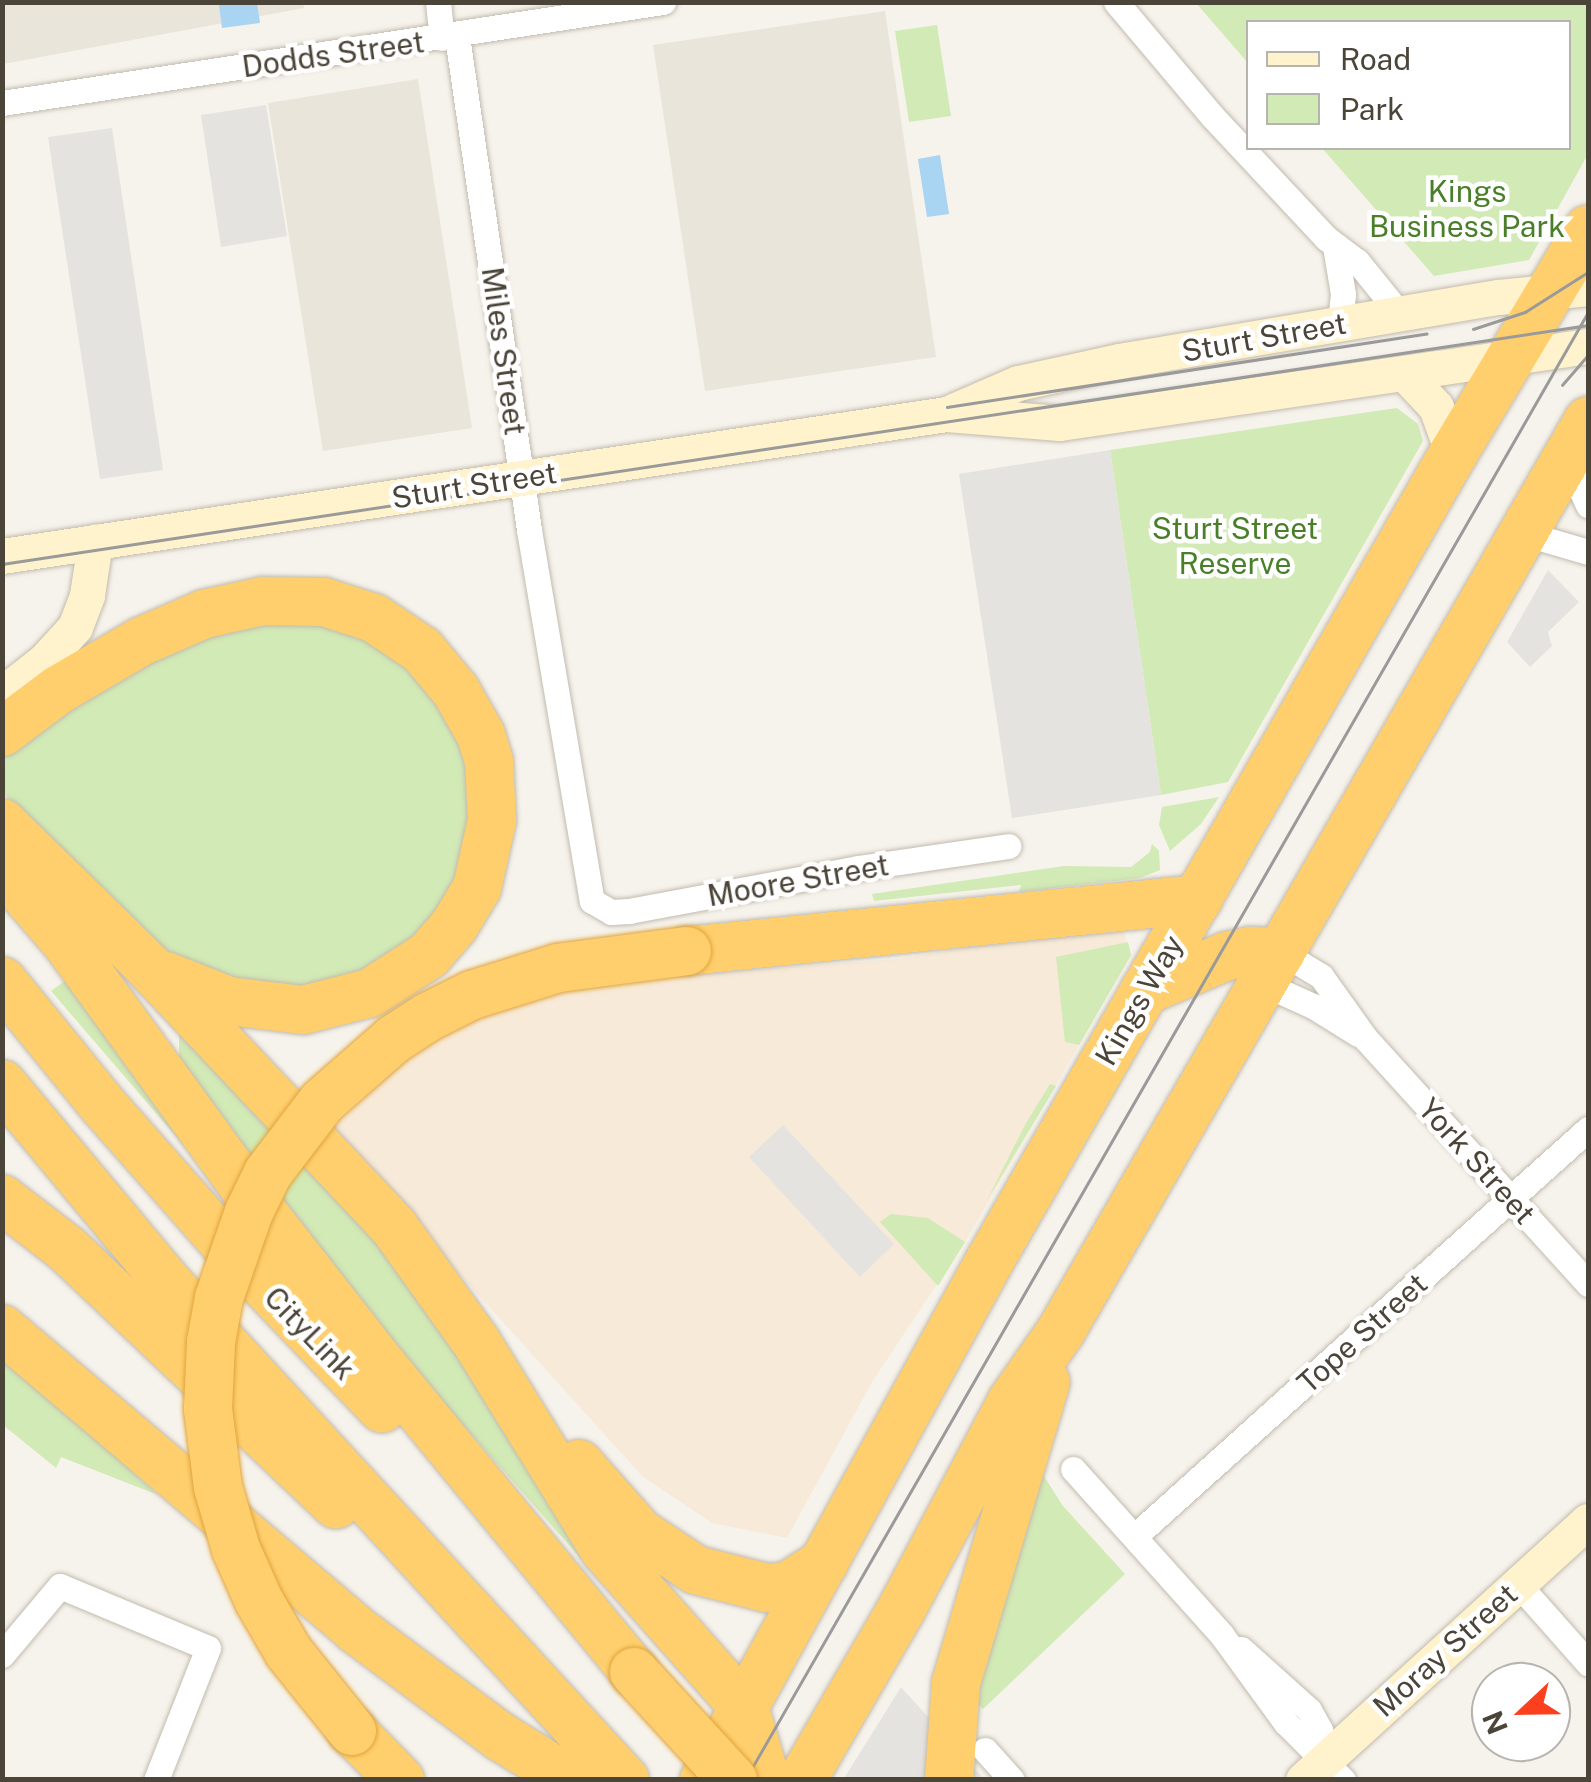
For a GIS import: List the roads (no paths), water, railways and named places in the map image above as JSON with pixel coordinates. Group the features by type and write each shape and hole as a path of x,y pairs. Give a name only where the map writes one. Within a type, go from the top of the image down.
{"highway":[{"name":"Kings Way","path":"704,1780 1144,991 1452,454 1510,358 1571,290 1588,229"},
{"path":"802,1780 901,1610 1012,1401 1061,1331 1578,440"},
{"path":"8,715 181,623 237,606 293,600 348,609 402,634 439,668 472,715 489,761 492,784 488,846 465,910 440,943 412,969 355,998 304,1010 229,1001 153,971"},
{"path":"2,823 153,971 362,1188 477,1343 615,1507 666,1554 725,1580 767,1588 788,1586 824,1562"},
{"path":"2,868 34,900 260,1209 634,1672 733,1780"},
{"path":"400,1780 352,1730 288,1651 259,1601 228,1529 208,1410 211,1342 233,1252 268,1173 322,1102 394,1039 442,1010 512,980 558,968 687,951 1198,899"},
{"path":"1144,991 1251,950 1271,968"},
{"name":"CityLink","path":"2,980 101,1104 226,1245 634,1672"},
{"path":"2,1084 154,1301 553,1765 625,1780"},
{"path":"2,1199 154,1301"},
{"path":"2,1329 354,1628 553,1765 610,1780"},
{"path":"967,1765 956,1683 1061,1331"},
{"path":"477,1343 612,1560 744,1707 766,1780"}],"street":[{"name":"Miles Street","path":"438,2 450,37 592,901"},
{"name":"Dodds Street","path":"2,103 450,37 576,9 663,2"},
{"path":"1115,7 1246,149"},
{"path":"1247,150 1335,246 1357,261 1399,313"},
{"path":"1335,246 1342,286 1340,324"},
{"name":"Sturt Street","path":"946,414 1018,382 1399,313 1571,290"},
{"name":"Sturt Street","path":"2,556 946,414 1060,423 1588,346"},
{"path":"1405,374 1436,407 1452,454"},
{"path":"1578,440 1588,505"},
{"path":"1523,533 1588,552"},
{"path":"8,715 45,660 74,627 87,595 95,542"},
{"name":"Moore Street","path":"592,901 611,912 628,911 858,868 1008,846"},
{"name":"York Street","path":"1271,968 1321,976 1366,1039 1588,1284"},
{"name":"York Street","path":"1271,968 1313,1006 1366,1039"},
{"name":"Tope Street","path":"1136,1536 1588,1129"},
{"path":"1072,1469 1221,1634 1309,1710 1320,1730 1324,1773"},
{"name":"Moray Street","path":"1324,1773 1588,1521"},
{"path":"1518,1584 1588,1663"},
{"path":"2,1656 60,1586 208,1648 156,1780"},
{"path":"967,1765 1012,1780"}],"water":[{"path":"257,3 260,23 222,28 219,5"},
{"path":"940,155 949,214 927,217 918,159"}],"tram line":[{"path":"1473,329 1525,312 1588,272"},
{"path":"745,1780 1588,312"},
{"path":"2,564 1588,325"},
{"path":"947,407 1426,334"},
{"path":"1562,385 1588,355"}],"park label":[{"name":"Kings Business Park","path":"1467,208"},
{"name":"Sturt Street Reserve","path":"1235,545"}]}
